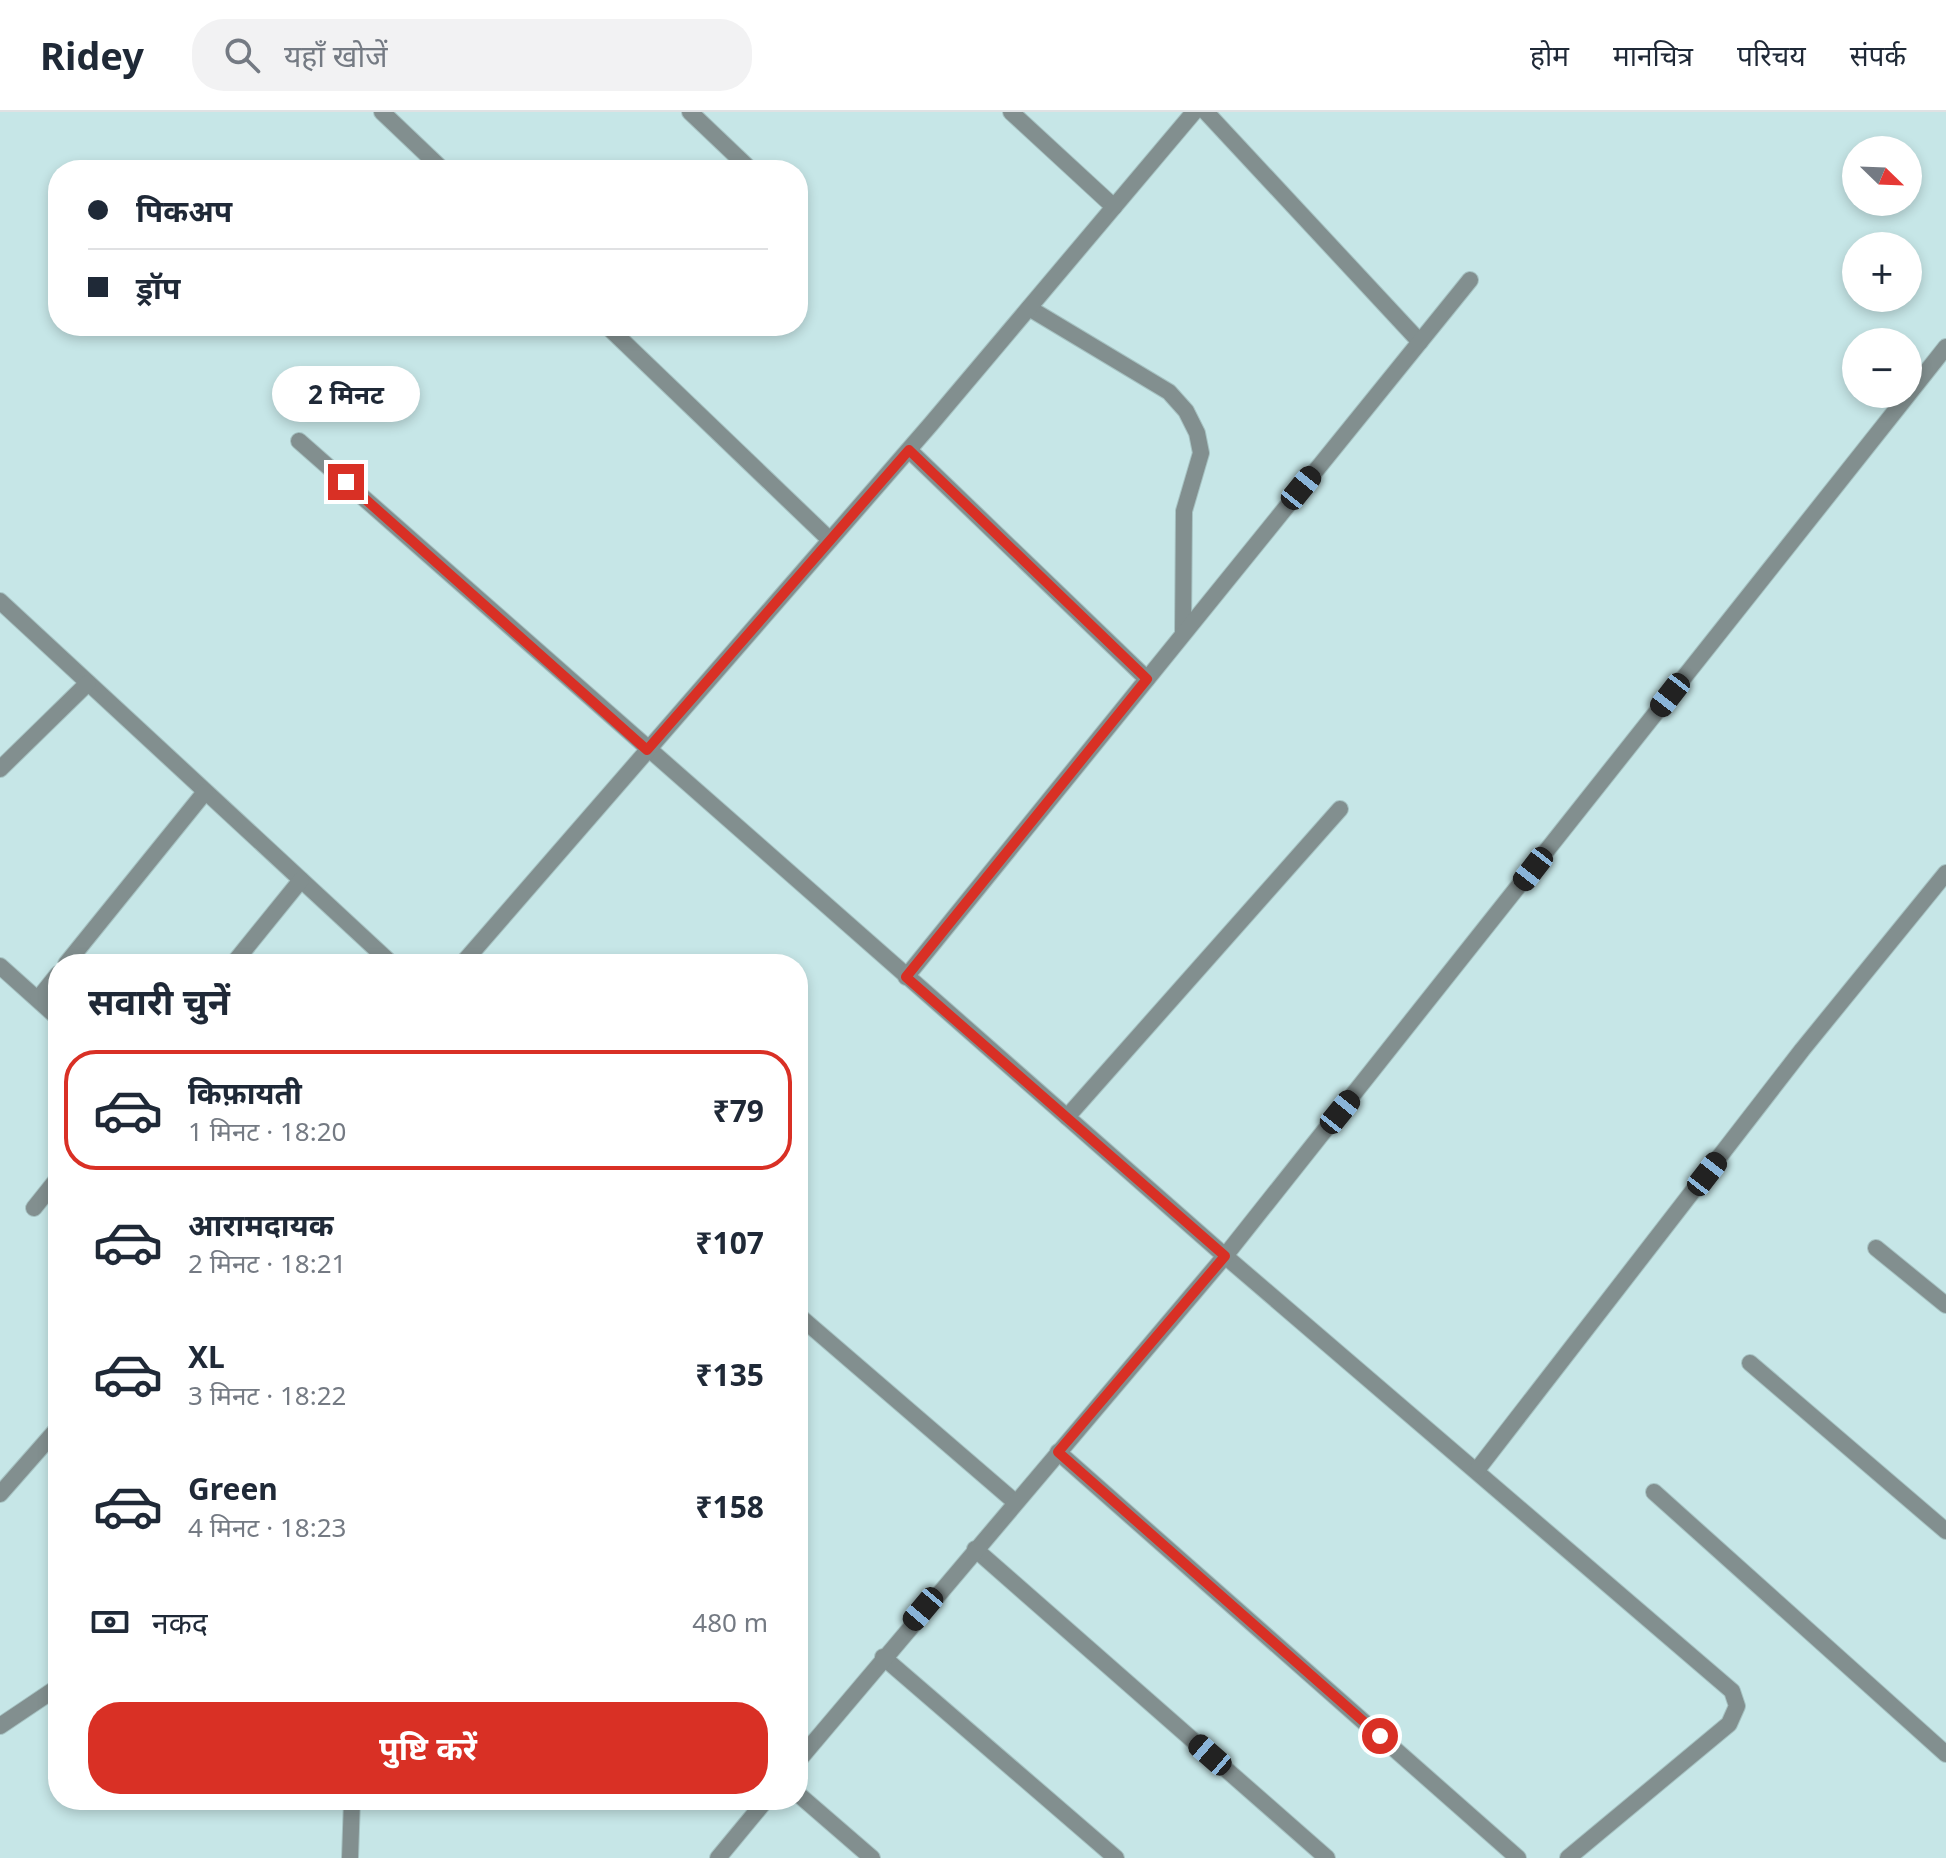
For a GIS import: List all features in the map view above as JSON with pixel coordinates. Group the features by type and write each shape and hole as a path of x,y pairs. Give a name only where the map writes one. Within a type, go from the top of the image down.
{"street":[{"path":"690,112 740,160"},
{"path":"1011,112 1114,207"},
{"path":"471,954 909,450 1194,112"},
{"path":"1206,112 1420,342"},
{"path":"391,115 434,160"},
{"path":"906,977 1470,280"},
{"path":"1029,308 1169,392 1186,411 1197,433 1201,453 1184,511 1183,633"},
{"path":"617,336 830,540"},
{"path":"808,1749 1225,1256 1946,347"},
{"path":"299,441 1225,1256 1732,1691 1737,1706 1729,1724 1568,1858"},
{"path":"909,450 1147,679"},
{"path":"0,601 381,954"},
{"path":"0,769 88,683"},
{"path":"74,954 205,792"},
{"path":"1067,1117 1340,809"},
{"path":"1477,1470 1802,1050 1946,873"},
{"path":"241,954 301,880"},
{"path":"0,966 48,1008"},
{"path":"38,999 48,986"},
{"path":"34,1208 48,1190"},
{"path":"1876,1248 1946,1305"},
{"path":"808,1324 1015,1502"},
{"path":"1750,1363 1946,1531"},
{"path":"0,1494 48,1439"},
{"path":"1058,1452 1518,1858"},
{"path":"1654,1492 1946,1754"},
{"path":"975,1549 1327,1858"},
{"path":"883,1657 1116,1858"},
{"path":"0,1726 48,1694"},
{"path":"808,1803 872,1858"},
{"path":"350,1858 352,1810"},
{"path":"718,1858 758,1810"}],"route":[{"path":"346,482 647,750 909,450 1147,679 906,977 1225,1256 1058,1452 1380,1736"}]}
